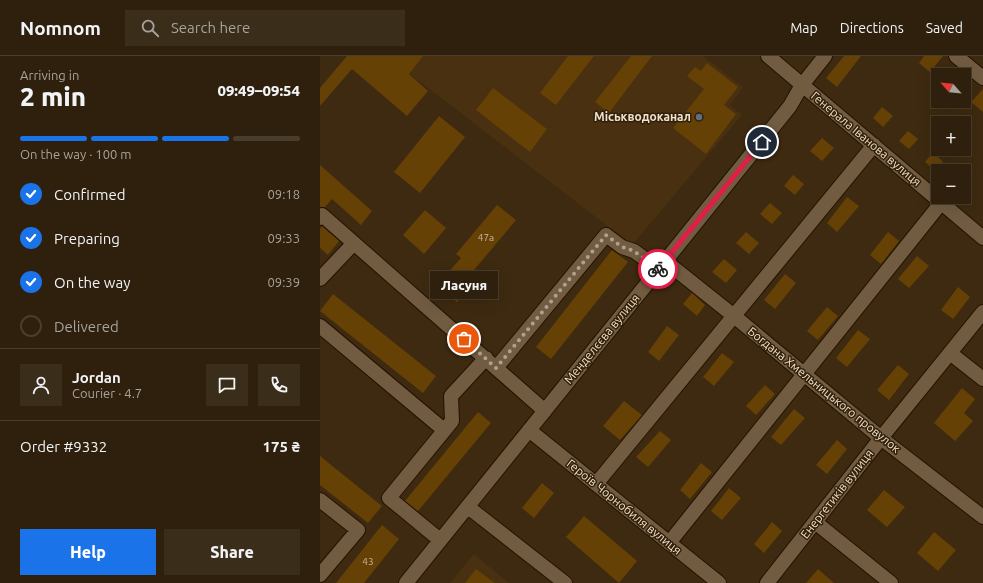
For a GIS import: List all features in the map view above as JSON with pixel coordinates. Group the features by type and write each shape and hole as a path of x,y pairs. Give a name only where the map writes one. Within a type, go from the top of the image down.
{"street":[{"name":"Генерала Іванова вулиця","path":"768,56 931,194"},
{"name":"Менделєєва вулиця","path":"406,583 790,106 802,84 825,56"},
{"path":"956,56 983,78"},
{"path":"596,484 874,145"},
{"path":"670,543 940,204"},
{"name":"Генерала Іванова вулиця","path":"942,204 983,238"},
{"path":"320,218 322,215 545,411"},
{"name":"Богдана Хмельницького провулок","path":"496,368 606,235 622,247 634,251 662,265 734,316 881,438 983,517"},
{"path":"320,279 354,243"},
{"name":"Енергетиків вулиця","path":"767,583 881,438 983,312"},
{"path":"320,326 444,430"},
{"path":"950,353 983,379"},
{"path":"440,540 388,498 452,421 451,396 486,358"},
{"name":"Героїв Чорнобиля вулиця","path":"529,430 719,583"},
{"path":"320,500 358,530 320,575"},
{"path":"468,507 565,583"},
{"path":"815,522 891,583"}],"shaded area":[{"path":"393,56 703,56 743,87 730,105 742,115 632,245 410,74 412,72"},
{"path":"474,554 509,583 450,583"}],"building":[{"path":"347,56 423,56 409,74 428,91 407,116 352,69 320,106 320,88"},
{"path":"568,56 594,56 556,105 540,93"},
{"path":"631,56 652,56 609,113 595,102"},
{"path":"844,56 861,56 837,87 826,78"},
{"path":"924,56 943,56 933,68 931,68 930,72 919,63"},
{"path":"707,63 738,87 724,105 736,114 706,154 673,128 704,89 687,76 695,67 701,71"},
{"path":"493,88 547,129 530,152 476,110"},
{"path":"983,89 983,112 971,102"},
{"path":"882,107 893,116 883,127 873,118"},
{"path":"439,116 465,137 420,193 394,172"},
{"path":"908,131 918,139 909,149 899,141"},
{"path":"822,138 834,148 822,161 810,151"},
{"path":"931,154 931,156 937,156 943,162 941,164 931,164 931,167 925,162"},
{"path":"320,165 372,211 361,225 332,199 325,207 320,207"},
{"path":"793,175 804,184 795,195 784,186"},
{"path":"847,197 859,206 837,232 827,223"},
{"path":"770,203 782,213 772,224 760,214"},
{"path":"497,205 516,220 469,276 474,280 457,302 437,285 461,258 456,254"},
{"path":"425,210 446,228 424,254 403,235"},
{"path":"322,226 339,241 328,255 320,248 320,229"},
{"path":"746,232 759,243 749,254 736,243"},
{"path":"888,232 899,241 881,264 870,255"},
{"path":"612,250 628,262 551,359 536,347"},
{"path":"917,256 929,266 909,288 898,279"},
{"path":"724,259 737,270 726,283 712,272"},
{"path":"785,274 796,283 775,309 764,300"},
{"path":"958,287 970,297 953,319 941,310"},
{"path":"692,293 705,305 697,316 683,304"},
{"path":"333,294 436,376 423,393 320,311"},
{"path":"827,307 838,316 818,340 807,331"},
{"path":"667,326 679,335 659,361 648,352"},
{"path":"858,330 870,339 847,367 836,358"},
{"path":"722,353 734,362 714,386 703,377"},
{"path":"898,365 909,374 889,400 877,390"},
{"path":"765,385 775,394 756,415 746,406"},
{"path":"962,388 975,399 964,413 973,421 955,441 934,423"},
{"path":"624,401 642,415 620,440 603,426"},
{"path":"794,409 805,418 781,445 771,437"},
{"path":"478,412 491,423 418,511 405,501"},
{"path":"660,431 671,440 648,467 636,457"},
{"path":"837,440 847,449 827,474 816,465"},
{"path":"320,456 382,506 368,523 320,485"},
{"path":"701,463 712,472 690,499 680,490"},
{"path":"542,483 554,493 534,518 522,508"},
{"path":"729,488 741,498 722,520 711,511"},
{"path":"884,490 905,507 887,527 867,510"},
{"path":"584,516 637,561 619,583 566,537"},
{"path":"772,522 782,531 764,553 754,544"},
{"path":"382,525 399,539 364,583 336,583"},
{"path":"934,532 956,550 938,571 917,553"},
{"path":"476,569 495,583 465,583"},
{"path":"818,569 834,583 806,583"}],"way so far":[{"path":"464,339 496,368 606,235 622,247 634,251 658,269"}],"place":[{"name":"Міськводоканал","path":"699,117"},
{"name":"Ласуня","path":"464,339"}],"route":[{"path":"658,269 762,142"}]}
